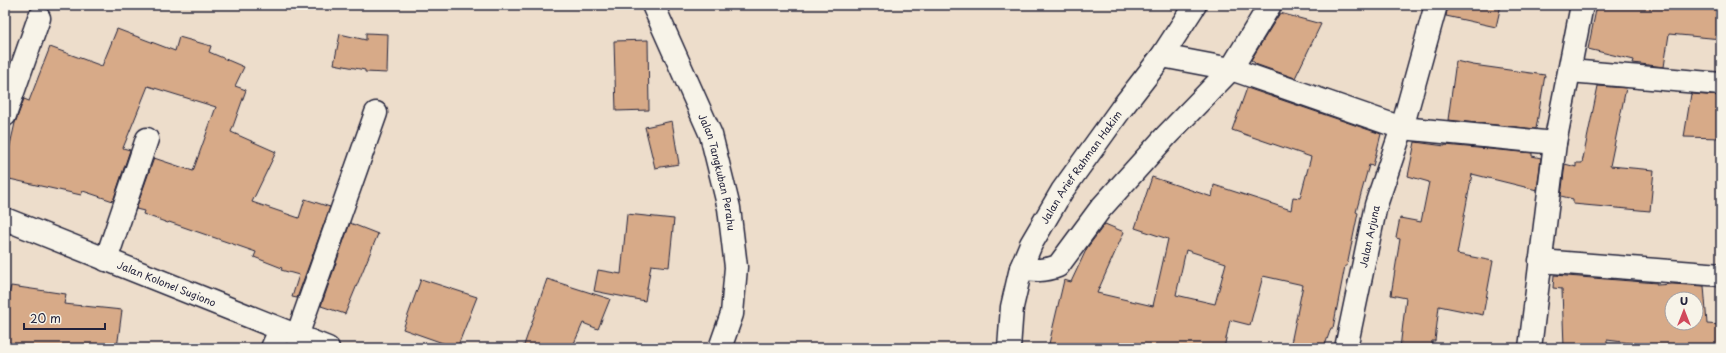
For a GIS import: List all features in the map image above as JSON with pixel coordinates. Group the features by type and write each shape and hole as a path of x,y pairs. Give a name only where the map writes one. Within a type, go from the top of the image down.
{"street":[{"name":"Jalan Tangkuban Perahu","path":"653,5 711,135 729,208 736,267 732,314 720,348"},
{"name":"Jalan Arief Rahman Hakim","path":"1008,348 1012,307 1021,268 1031,244 1062,191 1121,109 1162,56 1196,5"},
{"path":"1021,268 1034,271 1049,270 1058,266 1101,208 1167,135 1231,69 1270,5"},
{"name":"Jalan Arjuna","path":"1346,348 1376,205 1402,128 1436,5"},
{"path":"1530,348 1555,143 1582,5"},
{"path":"5,115 39,18"},
{"path":"1162,56 1231,69 1402,128 1555,143"},
{"path":"1570,72 1721,84"},
{"path":"283,338 376,113"},
{"path":"106,260 147,139"},
{"name":"Jalan Kolonel Sugiono","path":"5,219 106,260 283,338 328,348"},
{"path":"1540,261 1721,275"}],"building":[{"path":"1448,5 1501,5 1496,27 1446,16"},
{"path":"1597,5 1721,5 1721,39 1669,34 1664,67 1633,63 1634,60 1588,49"},
{"path":"1280,13 1321,24 1295,78 1255,64 1251,60"},
{"path":"117,29 175,51 179,37 211,46 209,52 244,67 235,86 246,90 231,132 276,152 252,202 299,218 305,199 330,207 297,298 292,297 299,275 281,270 282,268 254,257 256,252 169,222 168,223 143,214 144,211 136,209 154,158 193,171 216,107 148,86 123,148 130,150 113,201 83,191 81,195 5,178 5,167 15,123 24,99 29,101 50,47 102,66"},
{"path":"366,33 388,34 387,73 365,72 365,70 334,64 340,34 366,40"},
{"path":"648,40 649,110 616,111 614,41"},
{"path":"1456,61 1473,65 1545,75 1536,129 1448,120"},
{"path":"1598,86 1626,88 1610,166 1654,170 1650,211 1573,204 1573,199 1561,196 1565,164 1576,167 1576,163 1582,163"},
{"path":"1247,88 1381,134 1373,166 1369,165 1356,212 1358,213 1347,266 1345,266 1333,328 1331,328 1324,348 1290,348 1303,285 1263,276 1250,325 1230,320 1224,348 1048,348 1064,280 1071,282 1087,248 1105,224 1124,232 1097,293 1153,306 1168,239 1135,228 1152,177 1212,197 1214,185 1291,210 1293,197 1300,198 1311,157 1232,130","holes":["1186,250 1226,263 1215,304 1176,295"]},
{"path":"1691,94 1721,96 1721,138 1684,137"},
{"path":"672,121 679,164 655,168 645,127"},
{"path":"1415,142 1532,153 1532,156 1541,158 1537,190 1472,174 1457,254 1493,261 1483,315 1439,306 1435,341 1432,341 1431,348 1400,348 1406,298 1391,295 1400,239 1396,238 1400,218 1421,222 1429,182 1408,176"},
{"path":"627,214 674,219 669,267 651,265 645,301 594,291 598,270 621,274"},
{"path":"350,223 378,234 345,314 321,306"},
{"path":"1554,275 1657,283 1657,285 1672,284 1704,286 1707,324 1721,325 1721,348 1654,348 1654,346 1607,340 1607,348 1564,348 1562,289 1553,288"},
{"path":"421,279 477,297 457,348 403,329"},
{"path":"547,279 610,299 598,329 583,323 572,348 523,348"},
{"path":"11,286 66,294 64,304 122,310 117,348 5,348 5,301 7,301"}]}
